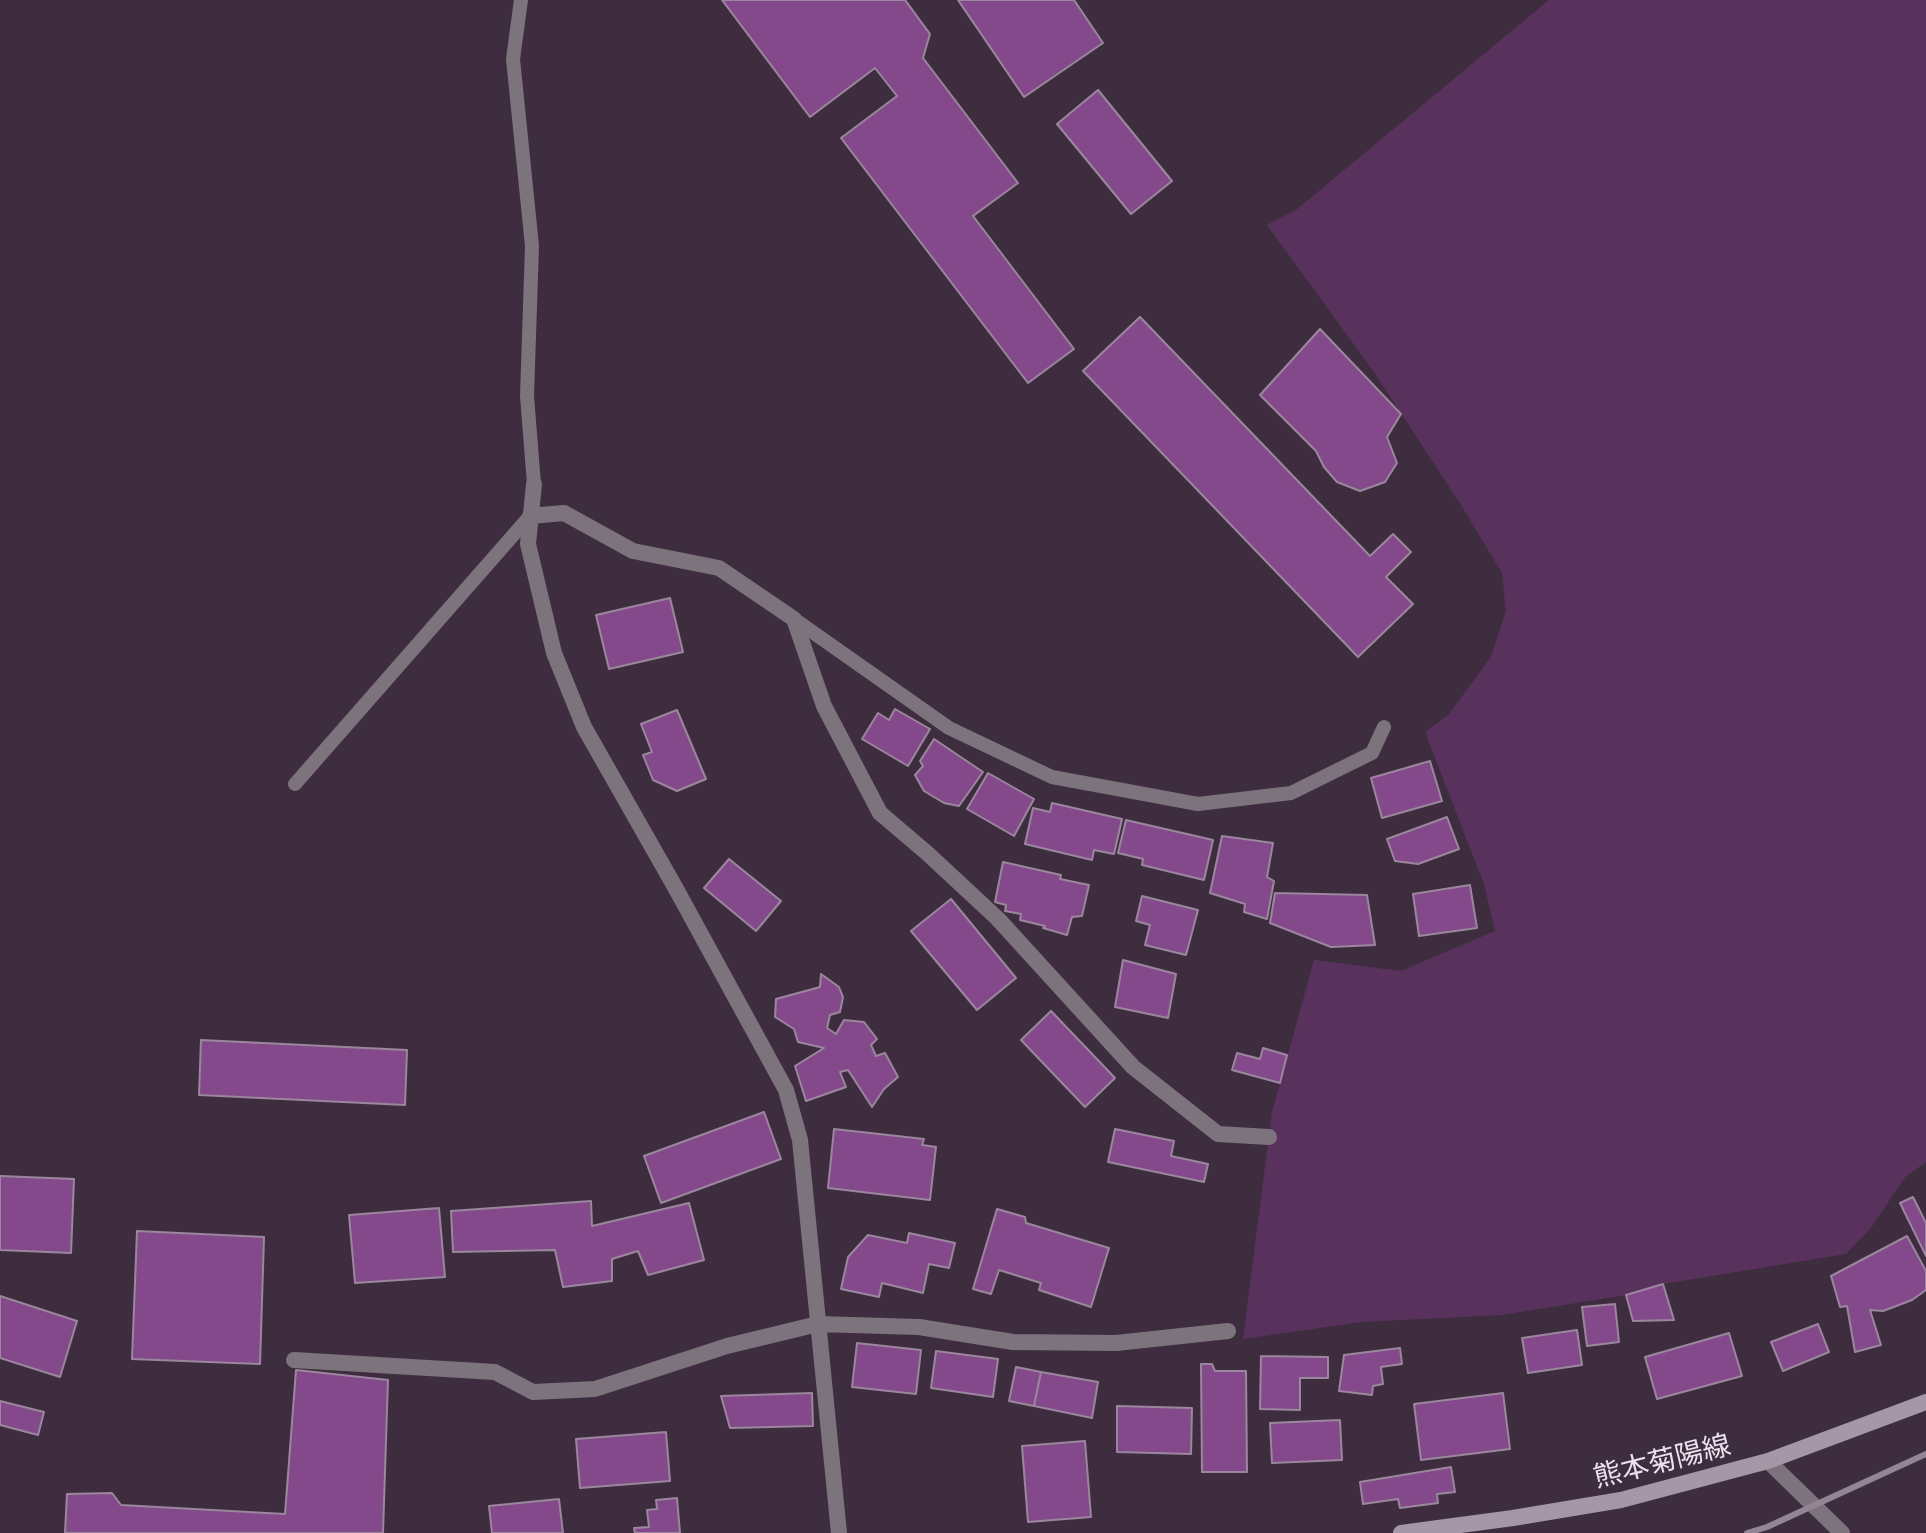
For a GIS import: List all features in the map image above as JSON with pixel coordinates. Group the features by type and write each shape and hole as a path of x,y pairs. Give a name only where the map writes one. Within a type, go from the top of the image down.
{"main road":[{"name":"熊本菊陽線","path":"1401,1533 1621,1500 1768,1461 1926,1402"}],"street":[{"path":"534,484 528,544 554,653 584,727 786,1090 800,1140 839,1533"},
{"path":"530,516 564,513 633,551 719,568 794,619 824,706 880,813 998,919 1133,1067 1218,1134 1269,1137"},
{"path":"294,1360 495,1372 533,1392 595,1389 727,1346 818,1324 919,1327 1013,1342 1116,1343 1228,1331"},
{"path":"1768,1461 1842,1533"}],"lane":[{"path":"521,0 513,59 532,246 527,396 534,484"},
{"path":"295,784 530,516"},
{"path":"794,619 949,728 1052,777 1198,804 1291,793 1372,753 1384,727"}],"shaded area":[{"path":"1549,0 1926,0 1926,1162 1905,1177 1871,1228 1846,1254 1663,1284 1626,1295 1502,1315 1361,1322 1243,1339 1272,1112 1314,960 1401,971 1495,931 1484,884 1425,732 1449,714 1491,657 1506,611 1502,573 1463,508 1374,372 1267,225 1296,210"}],"building":[{"path":"722,0 905,0 930,34 923,58 1018,183 973,216 1074,349 1028,383 841,138 897,96 875,68 810,117"},
{"path":"958,0 1074,0 1103,43 1024,97"},
{"path":"1098,90 1172,181 1131,214 1057,124"},
{"path":"1140,317 1370,556 1393,534 1411,552 1386,577 1413,604 1358,657 1083,371"},
{"path":"1320,329 1401,414 1387,437 1397,463 1385,482 1360,491 1337,482 1316,451 1260,395"},
{"path":"670,598 683,652 609,669 596,615"},
{"path":"895,709 930,729 908,766 862,739 878,713 889,720"},
{"path":"677,710 706,779 677,791 653,780 643,755 652,752 641,724"},
{"path":"934,739 983,772 959,806 944,803 924,791 915,775 923,766 920,761"},
{"path":"1430,761 1442,801 1382,818 1371,778"},
{"path":"988,773 1034,799 1014,836 967,809"},
{"path":"1052,803 1122,819 1114,854 1094,850 1092,860 1025,844 1033,808 1050,812"},
{"path":"1447,817 1459,849 1418,864 1395,861 1387,839"},
{"path":"1126,820 1213,840 1204,880 1142,865 1143,859 1118,853"},
{"path":"1222,836 1273,843 1267,877 1274,881 1267,919 1244,912 1245,904 1210,893"},
{"path":"729,859 781,901 756,931 704,888"},
{"path":"1003,862 1061,875 1060,879 1089,885 1082,916 1072,917 1067,935 1020,920 1021,914 1005,911 1006,905 995,902"},
{"path":"1470,885 1477,928 1419,936 1413,894"},
{"path":"1275,893 1367,895 1375,945 1331,947 1270,923"},
{"path":"1142,896 1198,910 1186,955 1145,945 1150,925 1136,921"},
{"path":"951,899 1016,978 977,1010 911,931"},
{"path":"1123,960 1176,974 1168,1018 1115,1007"},
{"path":"821,974 839,987 843,997 840,1012 830,1015 827,1028 836,1034 844,1020 864,1022 877,1039 871,1045 876,1056 885,1053 898,1077 884,1089 872,1107 848,1070 840,1072 846,1087 806,1101 795,1066 824,1048 798,1042 794,1029 775,1017 776,999 820,987"},
{"path":"1051,1011 1115,1078 1085,1107 1021,1040"},
{"path":"201,1040 407,1050 405,1105 199,1095"},
{"path":"1263,1048 1287,1055 1280,1083 1232,1070 1237,1053 1260,1059"},
{"path":"764,1112 781,1159 661,1203 644,1156"},
{"path":"834,1129 924,1139 922,1145 936,1147 930,1200 828,1188"},
{"path":"1115,1129 1174,1141 1171,1156 1208,1164 1204,1182 1108,1162"},
{"path":"0,1176 74,1179 71,1253 0,1250"},
{"path":"1913,1197 1926,1223 1926,1256 1900,1203"},
{"path":"591,1201 592,1226 689,1203 704,1260 648,1275 638,1251 612,1259 612,1281 563,1287 555,1250 453,1252 451,1211"},
{"path":"439,1208 445,1277 355,1283 349,1215"},
{"path":"997,1209 1025,1217 1026,1223 1109,1248 1091,1307 1039,1290 1041,1283 999,1270 991,1294 973,1289"},
{"path":"137,1231 264,1237 260,1364 132,1359"},
{"path":"909,1233 955,1243 949,1268 929,1264 923,1293 882,1283 879,1297 841,1289 848,1257 868,1235 907,1243"},
{"path":"1907,1236 1926,1271 1926,1290 1912,1300 1883,1311 1870,1310 1881,1345 1855,1352 1847,1306 1840,1307 1831,1276"},
{"path":"1663,1284 1674,1320 1633,1321 1626,1295"},
{"path":"0,1296 77,1321 60,1377 0,1358"},
{"path":"1615,1304 1619,1342 1587,1346 1582,1307"},
{"path":"1818,1324 1829,1352 1783,1371 1771,1342"},
{"path":"1577,1330 1582,1365 1528,1373 1522,1338"},
{"path":"1729,1333 1742,1376 1657,1399 1645,1357"},
{"path":"857,1343 921,1350 916,1394 852,1387"},
{"path":"1400,1348 1402,1364 1381,1367 1383,1384 1373,1386 1372,1395 1339,1391 1344,1355"},
{"path":"936,1351 998,1359 993,1397 931,1388"},
{"path":"1261,1356 1328,1357 1328,1378 1300,1378 1300,1410 1260,1409"},
{"path":"1201,1364 1212,1364 1215,1371 1246,1371 1247,1472 1202,1472"},
{"path":"1016,1367 1041,1372 1034,1406 1009,1401"},
{"path":"296,1370 388,1380 383,1533 65,1533 67,1494 112,1493 121,1505 285,1514"},
{"path":"1041,1372 1098,1382 1092,1418 1034,1406"},
{"path":"812,1393 813,1426 730,1428 721,1396"},
{"path":"1503,1393 1510,1449 1421,1460 1414,1404"},
{"path":"0,1401 44,1412 38,1435 0,1425"},
{"path":"1117,1406 1192,1408 1191,1454 1117,1452"},
{"path":"1340,1420 1342,1460 1272,1463 1270,1423"},
{"path":"666,1432 670,1481 580,1488 576,1439"},
{"path":"1085,1441 1091,1517 1028,1522 1022,1446"},
{"path":"1451,1467 1455,1492 1437,1494 1438,1503 1400,1508 1398,1499 1363,1504 1360,1482"},
{"path":"677,1498 680,1533 635,1533 634,1528 649,1527 647,1510 657,1509 656,1500"},
{"path":"559,1499 563,1533 492,1533 489,1506"}],"railway":[{"path":"1747,1533 1767,1527 1926,1454"}]}
